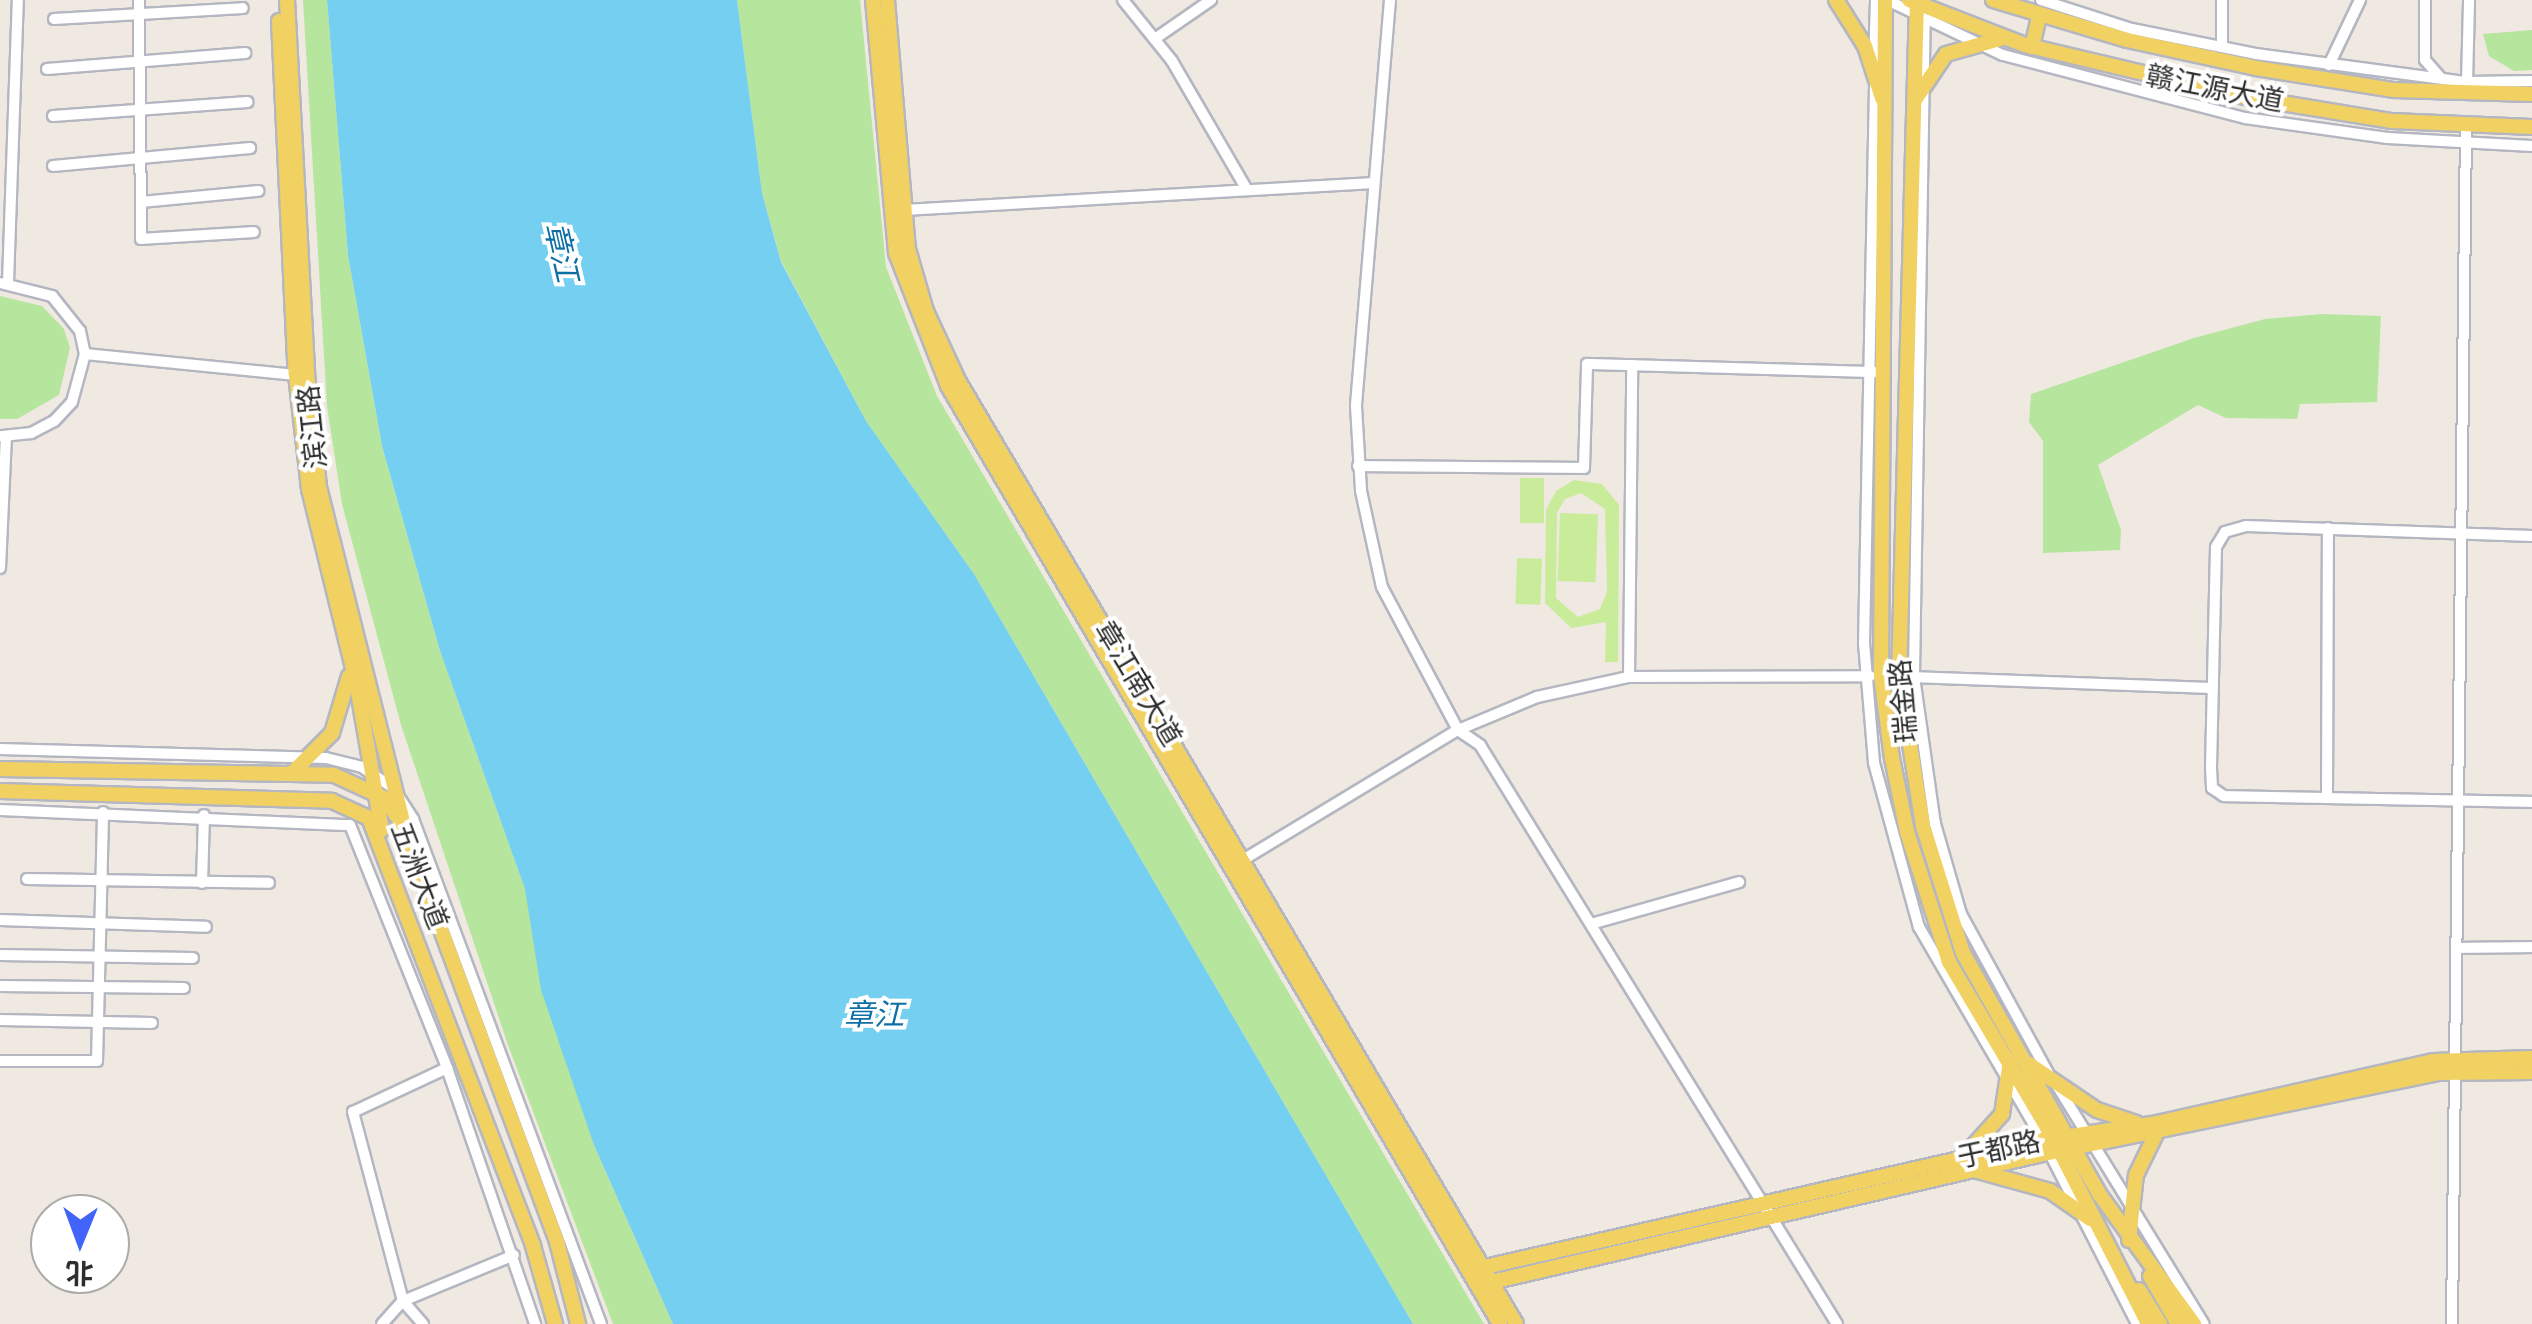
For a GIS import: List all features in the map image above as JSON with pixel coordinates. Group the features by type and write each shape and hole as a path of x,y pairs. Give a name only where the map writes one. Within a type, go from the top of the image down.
{"main road":[{"name":"滨江路","path":"278,0 296,374 309,489 380,789"},
{"name":"滨江路","path":"287,0 319,487 384,743 380,789"},
{"name":"章江南大道","path":"873,0 896,253 918,319 948,386 1477,1269 1500,1324"},
{"name":"章江南大道","path":"887,0 913,273 960,382 1236,865"},
{"path":"1836,0 1874,69 1889,123"},
{"name":"瑞金路","path":"1886,0 1889,123 1878,372 1881,675 1907,832 1934,924 1950,962 2010,1060 2051,1146 2106,1239 2148,1324"},
{"name":"赣江源大道","path":"1993,0 2035,16 2256,68 2394,90 2467,87 2532,94"},
{"path":"1909,125 1923,80 1946,54 1978,40 2028,46 2035,16 2005,0"},
{"name":"瑞金路","path":"1919,5 1909,125 1906,677 1923,826 1949,917 2027,1062 2127,1237 2194,1324"},
{"name":"赣江源大道","path":"1919,5 2028,46 2245,97 2466,126 2532,127"},
{"path":"290,774 312,757 344,707 348,651"},
{"path":"0,769 334,775 380,789"},
{"path":"332,801 380,789"},
{"name":"五洲大道","path":"0,792 332,801 380,789"},
{"name":"五洲大道","path":"380,789 408,843 557,1242 578,1324"},
{"name":"五洲大道","path":"380,789 384,844 533,1246 555,1324"},
{"name":"于都路","path":"1477,1269 1959,1158 2153,1130 2457,1064 2532,1058"},
{"path":"1959,1158 1996,1124 2010,1080 2010,1060"},
{"path":"2027,1062 2097,1110 2153,1130 2140,1161 2127,1237 2178,1324"},
{"name":"于都路","path":"2457,1064 2532,1072"},
{"name":"于都路","path":"1485,1284 1973,1170 2051,1146"},
{"path":"1973,1170 2050,1191 2077,1207 2106,1239 2160,1324"},
{"name":"章江南大道","path":"1485,1284 1516,1324"}],"street":[{"path":"0,568 3,436 32,433 72,402 85,354 68,311 52,296 4,282 5,137 18,0"},
{"path":"139,0 141,239 254,232"},
{"path":"1123,0 1156,38 1247,190"},
{"path":"1156,38 1210,0"},
{"path":"1390,0 1358,357 1358,466 1382,587 1458,730 1480,745 1837,1324"},
{"path":"1876,0 1878,372 1864,676 1874,763 1918,926 1965,1016 2051,1146 2077,1207 2137,1324"},
{"path":"1886,0 1919,5 2004,55 2118,90 2245,118 2465,144 2532,146"},
{"path":"2041,0 2222,47 2329,65 2440,78 2467,87 2532,82"},
{"path":"2222,0 2222,47"},
{"path":"2329,65 2360,0"},
{"path":"2425,0 2425,60 2440,78"},
{"path":"2467,87 2469,0"},
{"path":"1919,5 1923,80 1906,677 1935,824 1961,914 2089,1140 2204,1324"},
{"path":"54,19 243,8"},
{"path":"48,68 245,53"},
{"path":"52,116 247,102"},
{"path":"2452,1324 2466,126"},
{"path":"53,166 250,148"},
{"path":"905,210 1373,182"},
{"path":"141,202 258,192"},
{"path":"85,354 296,374"},
{"path":"1358,466 1584,468 1587,364 1878,372"},
{"path":"1629,677 1632,366"},
{"path":"2532,536 2246,526 2225,532 2216,547 2213,688 2216,794 2532,802"},
{"path":"2327,796 2328,528"},
{"path":"1236,865 1458,730 1538,697 1629,677 1881,675"},
{"path":"1906,677 2213,688"},
{"path":"0,749 312,757 380,789 417,830 601,1324"},
{"path":"337,820 380,789"},
{"path":"0,810 337,820 357,834 447,1068 536,1324"},
{"path":"0,1061 96,1062 103,812"},
{"path":"202,882 204,816"},
{"path":"27,879 269,883"},
{"path":"1591,924 1738,882"},
{"path":"0,920 206,928"},
{"path":"2457,948 2532,947"},
{"path":"0,955 193,958"},
{"path":"0,986 184,988"},
{"path":"0,1020 152,1023"},
{"path":"423,1324 403,1301 353,1112 447,1068"},
{"path":"382,1324 403,1301 514,1255"}],"green space":[{"path":"303,0 327,0 348,255 382,446 440,651 525,889 594,1145 673,1324 613,1324 508,1045 401,725 342,504 327,406"},
{"path":"737,0 860,0 886,267 937,396 1484,1324 1413,1324 974,574 866,421 781,261 762,193"},
{"path":"2532,30 2532,70 2514,71 2489,56 2483,34"},
{"path":"0,296 42,306 64,329 70,348 59,395 17,419 0,419"},
{"path":"2322,314 2381,316 2377,402 2300,404 2297,419 2226,418 2198,405 2098,465 2121,530 2120,550 2043,553 2043,441 2029,422 2031,394 2194,338 2265,319"},
{"path":"1520,478 1544,478 1544,523 1520,523"},
{"path":"1574,480 1602,484 1619,505 1618,662 1605,662 1606,622 1571,628 1545,603 1546,510 1556,491","holes":["1581,493 1605,509 1607,592 1600,609 1578,617 1556,598 1557,513 1565,499"]},
{"path":"1560,513 1598,514 1596,582 1558,581"},
{"path":"1517,558 1542,559 1540,605 1515,604"}],"water":[{"name":"章江","path":"327,0 737,0 762,193 781,262 866,421 974,574 1413,1324 673,1324 594,1145 541,990 525,889 440,651 382,446 348,255"}]}
